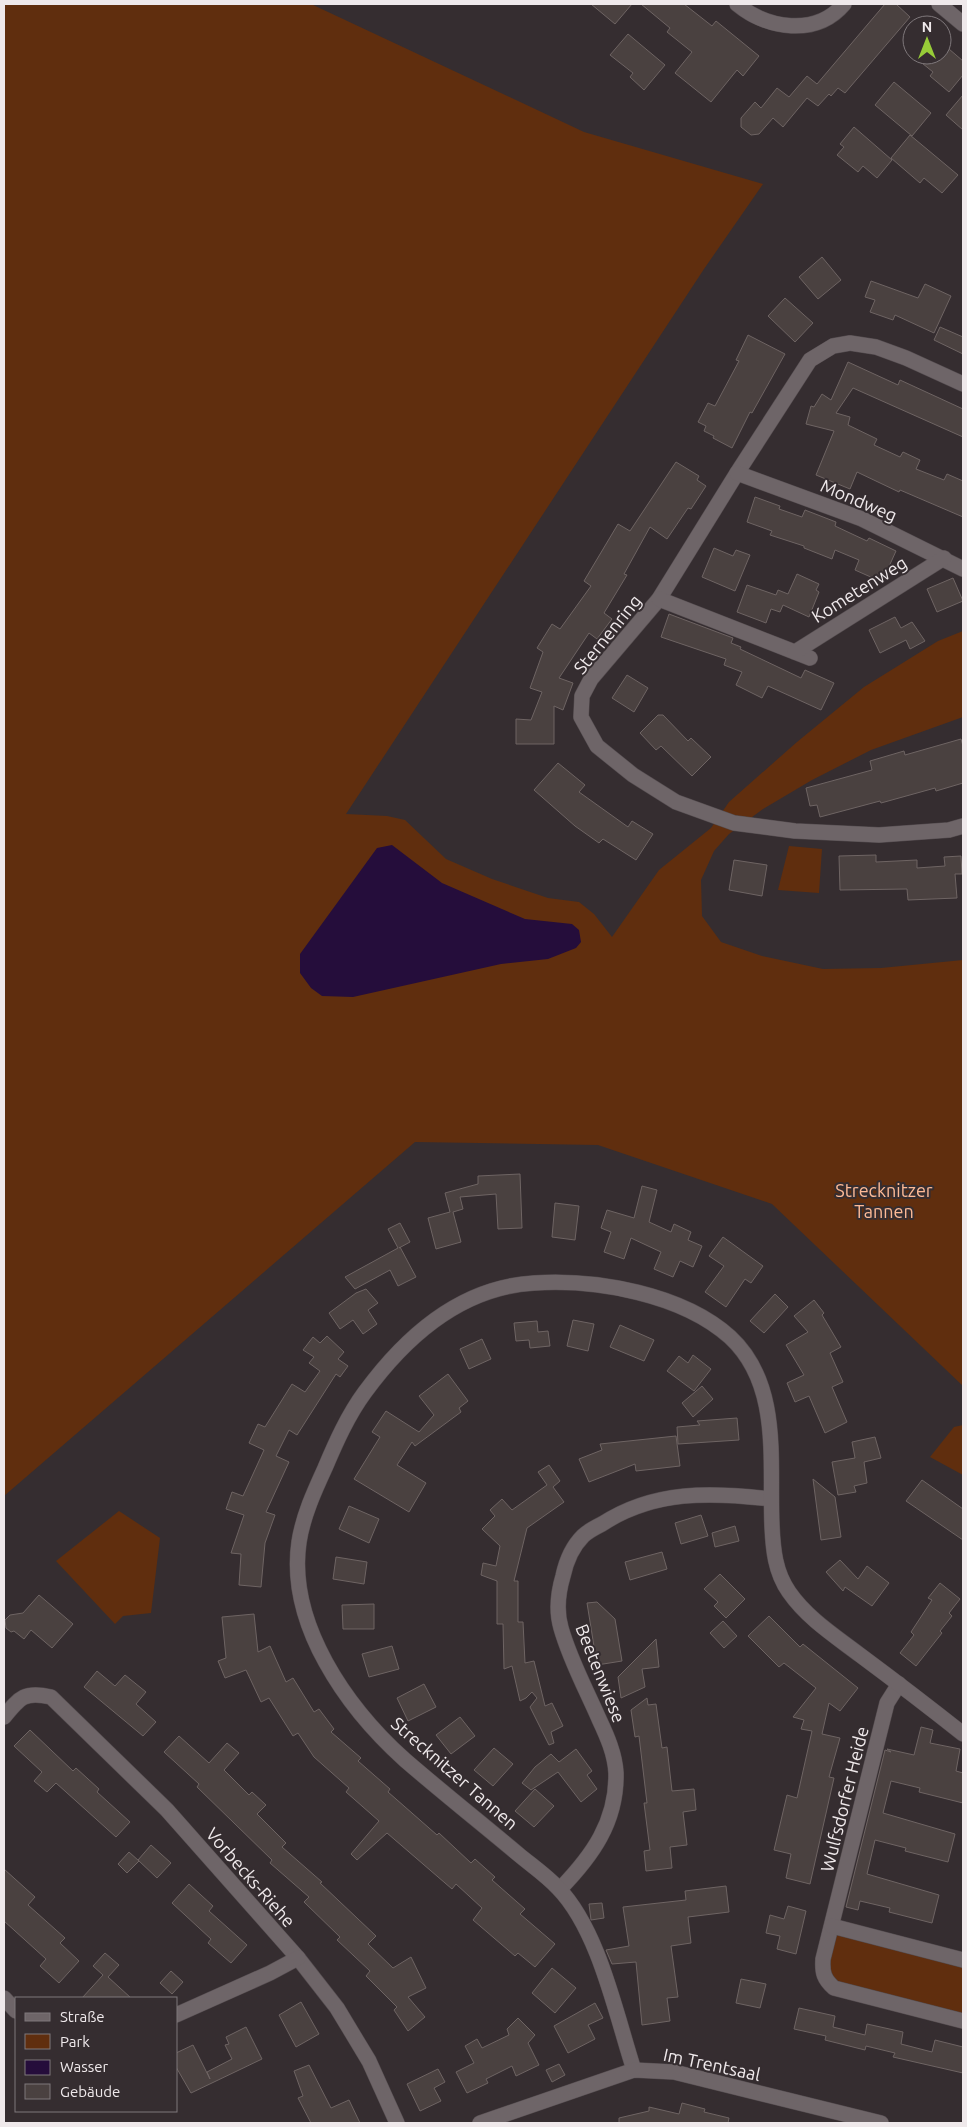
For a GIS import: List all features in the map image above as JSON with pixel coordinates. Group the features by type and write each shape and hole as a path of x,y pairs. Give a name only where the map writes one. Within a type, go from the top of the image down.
{"street":[{"path":"737,4 764,21 790,27 814,24 836,13 844,4"},
{"path":"939,4 963,24"},
{"name":"Sternenring","path":"963,384 906,358 876,347 850,343 832,346 810,360 659,599 591,679 582,696 581,718 597,746 634,775 676,802 734,823 795,831 880,835 950,830 963,826"},
{"name":"Mondweg","path":"737,473 862,520 944,558 963,569"},
{"name":"Kometenweg","path":"795,652 944,558"},
{"path":"659,599 810,658"},
{"name":"Strecknitzer Tannen","path":"634,2070 600,1961 584,1924 560,1889 402,1757 360,1712 335,1677 320,1651 308,1623 300,1596 298,1571 299,1542 309,1504 336,1443 356,1404 378,1374 426,1326 453,1306 487,1292 528,1283 575,1282 631,1292 671,1302 703,1318 732,1339 751,1365 762,1390 770,1420 774,1557 787,1590 811,1618 963,1734"},
{"name":"Beetenwiese","path":"560,1889 580,1868 598,1844 608,1820 614,1796 616,1772 611,1746 560,1626 558,1595 566,1562 583,1536 622,1511 668,1498 728,1494 771,1499"},
{"name":"Wulfsdorfer Heide","path":"899,1684 887,1703 823,1959 822,1970 824,1979 834,1988 963,2021"},
{"name":"Vorbecks-Riehe","path":"4,1717 23,1697 35,1693 51,1696 167,1810 298,1958 337,2008 369,2061 397,2123"},
{"path":"832,1926 963,1960"},
{"path":"178,2014 262,1977 298,1958"},
{"path":"4,1998 15,2010"},
{"name":"Im Trentsaal","path":"480,2123 634,2070 674,2072 882,2123"}],"green space":[{"path":"4,4 311,4 584,132 763,184 704,269 346,814 387,816 405,820 446,859 492,879 548,898 579,902 594,914 612,937 659,870 711,828 729,802 797,742 864,687 938,641 963,631 963,717 871,750 812,780 763,809 729,834 714,851 701,880 702,916 721,942 762,956 823,969 881,968 963,960 963,1386 772,1204 598,1145 415,1142 4,1496"},
{"path":"789,846 822,849 819,893 778,890"},
{"path":"963,1425 963,1475 930,1457 954,1427"},
{"path":"119,1511 160,1538 151,1613 123,1616 115,1624 56,1561"},
{"path":"832,1926 963,1960 963,2021 834,1988 822,1970"}],"water":[{"path":"392,845 442,883 525,919 572,924 579,930 581,942 576,948 548,959 501,964 353,997 322,996 311,988 300,973 300,954 377,848"}],"building":[{"path":"591,4 632,4 615,24"},
{"path":"641,4 684,4 712,26 716,21 759,56 743,76 737,70 711,102 675,73 692,52 667,32 670,28"},
{"path":"885,4 896,4 908,15 902,15 902,26 845,93 838,88 831,96 829,94 818,106 807,98 783,127 773,118 759,134 751,135 741,127 741,118 755,102 761,108 777,88 789,97 807,76 817,84"},
{"path":"628,34 665,65 644,90 630,77 633,73 610,55"},
{"path":"952,52 963,61 963,75 949,92 930,76 933,72 924,65 952,65"},
{"path":"894,82 931,113 912,136 875,105"},
{"path":"963,95 963,130 946,115"},
{"path":"854,127 892,160 877,178 863,166 858,172 837,155 844,147 840,144"},
{"path":"910,135 958,175 942,193 924,178 920,183 891,158"},
{"path":"822,257 841,280 818,299 799,277"},
{"path":"871,281 918,298 925,284 951,296 934,333 895,315 893,320 870,312 875,300 865,297"},
{"path":"785,298 813,323 795,342 768,316"},
{"path":"940,327 963,337 963,354 934,340"},
{"path":"748,335 785,354 752,413 750,412 732,448 713,438 714,436 704,431 706,426 698,422 708,403 715,406 739,361 736,360"},
{"path":"848,362 898,385 900,380 963,409 963,437 853,388 836,413 850,417 848,425 877,439 874,445 900,457 903,452 920,460 916,469 944,480 947,474 963,481 963,517 900,490 899,492 857,472 850,489 816,475 834,431 806,424 811,406 814,407 822,394 831,400"},
{"path":"676,462 699,476 697,480 706,486 691,509 688,508 667,539 650,527 624,574 627,575 604,613 612,619 597,639 589,633 559,678 573,683 563,710 554,706 554,744 516,744 516,719 531,720 542,692 530,688 543,652 537,648 552,624 560,629 591,586 584,581 618,524 630,531"},
{"path":"755,497 780,506 779,509 802,517 805,510 836,522 835,526 867,541 869,538 896,551 882,582 855,570 859,560 835,550 832,559 804,548 804,546 770,535 772,531 747,522"},
{"path":"714,548 733,556 736,550 750,555 735,591 702,577"},
{"path":"797,574 819,584 816,590 819,592 809,617 783,605 780,612 771,609 766,623 737,612 747,585 776,595 778,590 788,594"},
{"path":"953,578 963,601 937,612 927,589"},
{"path":"669,614 733,638 731,643 741,647 740,649 801,678 805,670 834,683 821,710 768,686 762,698 736,685 742,672 724,665 726,659 661,637"},
{"path":"895,617 901,628 912,622 925,641 910,649 906,640 880,653 869,630"},
{"path":"627,675 648,688 634,712 612,698"},
{"path":"658,715 663,715 688,741 691,738 711,757 692,776 661,746 656,750 640,733"},
{"path":"961,739 963,746 963,783 936,791 935,788 881,803 880,801 820,817 817,805 810,806 806,788 872,770 870,761 904,751 905,755"},
{"path":"558,763 585,785 579,792 628,827 632,821 653,834 636,860 603,839 599,843 575,826 534,790"},
{"path":"876,855 876,862 917,860 917,868 945,866 944,857 961,856 962,874 955,874 957,898 908,900 907,889 840,890 839,856"},
{"path":"734,860 767,865 762,896 729,890"},
{"path":"520,1174 522,1228 498,1229 496,1194 460,1197 463,1209 453,1212 461,1242 436,1249 428,1218 450,1212 445,1193 478,1184 478,1176"},
{"path":"642,1186 657,1190 649,1222 671,1232 674,1224 691,1232 688,1240 702,1246 693,1267 680,1261 673,1277 654,1269 661,1252 631,1238 624,1259 604,1252 611,1232 601,1228 607,1210 634,1218"},
{"path":"555,1203 579,1206 575,1240 552,1237"},
{"path":"400,1223 410,1242 400,1247 416,1277 398,1286 390,1270 355,1289 345,1277 398,1248 388,1229"},
{"path":"723,1237 763,1266 751,1283 745,1279 726,1307 705,1292 724,1266 709,1256"},
{"path":"366,1289 378,1303 368,1310 377,1324 363,1334 353,1320 340,1329 329,1313 356,1293"},
{"path":"775,1294 788,1307 764,1333 750,1321"},
{"path":"814,1300 824,1313 822,1315 841,1347 830,1353 843,1382 832,1387 847,1422 825,1433 809,1396 795,1402 787,1383 804,1375 786,1345 808,1332 794,1316"},
{"path":"573,1320 594,1324 588,1351 567,1346"},
{"path":"537,1321 538,1332 548,1331 550,1346 530,1348 529,1340 516,1341 514,1323"},
{"path":"620,1325 654,1340 644,1361 610,1347"},
{"path":"327,1336 344,1352 338,1359 348,1366 340,1377 336,1374 297,1435 289,1430 276,1456 289,1462 266,1512 275,1515 265,1543 261,1587 239,1585 241,1554 231,1553 244,1515 226,1509 232,1492 243,1496 264,1450 249,1443 258,1424 265,1427 292,1384 305,1392 320,1371 309,1363 314,1357 303,1350 313,1337 320,1343"},
{"path":"482,1339 491,1359 469,1369 460,1349"},
{"path":"693,1355 711,1369 694,1391 667,1371 679,1356 688,1363"},
{"path":"448,1374 468,1401 459,1408 461,1412 415,1446 412,1442 397,1465 426,1483 409,1512 354,1479 380,1437 372,1432 386,1411 419,1432 434,1415 419,1396"},
{"path":"702,1386 713,1399 693,1417 682,1403"},
{"path":"737,1418 739,1440 678,1444 677,1427 700,1425 697,1421"},
{"path":"676,1436 680,1466 636,1471 635,1464 589,1482 579,1459 602,1450 600,1444"},
{"path":"875,1437 881,1458 864,1462 867,1483 854,1486 856,1492 838,1495 832,1462 855,1458 852,1442"},
{"path":"549,1465 560,1481 553,1487 564,1502 527,1528 514,1581 518,1581 518,1622 523,1622 525,1663 534,1661 545,1706 552,1703 563,1726 551,1732 554,1743 549,1745 530,1707 537,1698 532,1692 520,1701 512,1666 504,1669 503,1624 497,1624 497,1581 481,1575 483,1563 496,1566 500,1546 482,1529 495,1516 490,1510 502,1499 512,1510 547,1485 538,1472"},
{"path":"813,1479 835,1497 841,1537 821,1540"},
{"path":"922,1480 963,1509 963,1540 906,1501"},
{"path":"349,1506 379,1519 369,1543 339,1529"},
{"path":"701,1515 708,1536 681,1544 675,1523"},
{"path":"735,1526 739,1541 715,1547 712,1533"},
{"path":"662,1552 667,1569 630,1580 625,1562"},
{"path":"336,1557 367,1562 364,1584 333,1579"},
{"path":"840,1560 858,1579 867,1566 889,1583 872,1606 845,1587 843,1591 826,1572"},
{"path":"720,1574 745,1599 726,1618 714,1606 718,1602 704,1589"},
{"path":"940,1583 960,1599 949,1613 952,1616 940,1631 942,1633 916,1666 900,1653 914,1635 911,1632 932,1600 928,1598"},
{"path":"39,1595 73,1624 52,1648 31,1630 24,1639 14,1631 11,1632 6,1628 5,1620 10,1615 23,1613"},
{"path":"597,1602 615,1619 622,1661 597,1665 587,1603"},
{"path":"374,1604 374,1629 343,1629 342,1605"},
{"path":"254,1614 258,1652 270,1646 286,1682 293,1678 314,1712 319,1709 334,1729 331,1732 361,1758 358,1761 390,1789 388,1792 437,1835 439,1833 471,1863 475,1859 495,1877 492,1880 525,1909 520,1914 555,1944 535,1967 518,1953 515,1956 473,1920 482,1908 456,1884 452,1889 387,1833 357,1860 351,1854 379,1821 346,1792 349,1788 314,1757 298,1733 293,1736 269,1698 261,1702 246,1670 225,1678 218,1661 226,1658 222,1617"},
{"path":"769,1616 800,1647 803,1644 858,1688 840,1711 829,1703 822,1734 840,1738 829,1777 834,1778 810,1884 786,1878 791,1854 774,1850 787,1795 797,1798 812,1731 801,1729 804,1720 793,1717 816,1688 784,1663 779,1667 748,1636"},
{"path":"723,1621 737,1636 724,1648 710,1633"},
{"path":"656,1639 659,1667 642,1669 645,1687 621,1698 618,1677"},
{"path":"392,1646 399,1669 369,1677 362,1654"},
{"path":"97,1671 115,1686 125,1675 146,1692 136,1704 156,1722 143,1736 84,1687"},
{"path":"424,1684 436,1707 408,1721 397,1698"},
{"path":"647,1698 648,1705 656,1704 662,1748 667,1747 672,1791 694,1789 696,1810 683,1812 687,1845 670,1847 672,1868 646,1871 644,1851 650,1850 644,1803 647,1803 639,1736 635,1737 631,1710"},
{"path":"460,1717 475,1736 451,1754 436,1735"},
{"path":"921,1727 933,1730 930,1743 960,1749 956,1771 963,1773 963,1803 919,1792 920,1788 891,1781 883,1813 955,1834 948,1862 905,1851 906,1848 875,1840 867,1874 939,1895 932,1923 889,1912 890,1908 860,1901 858,1910 846,1907 885,1750 914,1755"},
{"path":"30,1730 73,1771 76,1768 99,1789 97,1792 130,1822 116,1837 56,1783 47,1792 34,1781 42,1772 14,1746"},
{"path":"179,1736 209,1763 227,1743 239,1753 224,1770 249,1795 252,1792 266,1805 257,1814 286,1843 282,1847 322,1882 320,1883 376,1936 368,1944 393,1968 411,1957 426,1988 408,1997 425,2017 408,2031 394,2010 397,2007 366,1976 370,1971 337,1940 340,1937 304,1902 309,1897 270,1863 272,1860 197,1787 199,1784 164,1752"},
{"path":"494,1748 513,1764 493,1786 474,1770"},
{"path":"576,1749 592,1771 587,1775 597,1789 581,1802 558,1772 531,1790 522,1783 535,1767 551,1754 559,1762"},
{"path":"535,1789 554,1806 534,1827 515,1811"},
{"path":"151,1845 171,1863 157,1878 138,1860"},
{"path":"129,1852 139,1861 127,1873 118,1864"},
{"path":"4,1869 35,1897 28,1905 65,1938 60,1943 79,1961 59,1983 40,1966 46,1959 4,1921"},
{"path":"189,1884 213,1906 209,1911 247,1945 231,1963 208,1943 211,1939 172,1903"},
{"path":"726,1886 729,1912 688,1917 691,1943 671,1946 678,1997 667,1998 670,2021 642,2025 636,1962 612,1964 606,1950 629,1946 623,1907 686,1900 685,1891"},
{"path":"602,1903 604,1918 591,1920 589,1904"},
{"path":"788,1906 806,1911 796,1954 777,1949 780,1936 766,1933 770,1915 784,1919"},
{"path":"105,1953 119,1965 108,1977 130,1997 83,1997 103,1975 93,1966"},
{"path":"552,1968 576,1988 555,2013 532,1993"},
{"path":"171,1971 183,1982 172,1994 160,1983"},
{"path":"741,1979 766,1984 760,2008 736,2003"},
{"path":"301,2002 319,2034 296,2047 279,2015"},
{"path":"595,2003 603,2018 588,2025 595,2039 568,2053 554,2026"},
{"path":"799,2008 835,2016 833,2027 865,2035 867,2024 903,2032 901,2044 932,2052 935,2040 963,2047 963,2073 893,2057 895,2053 866,2046 865,2050 825,2040 826,2036 794,2029"},
{"path":"518,2018 535,2035 528,2043 539,2065 516,2076 512,2066 486,2079 488,2083 467,2093 456,2072 474,2063 465,2046 477,2039 482,2048 509,2035 507,2029"},
{"path":"246,2027 262,2059 191,2093 178,2070 178,2052 193,2045 210,2079 207,2072 232,2059 225,2045 229,2044 226,2037"},
{"path":"559,2064 565,2075 552,2082 546,2070"},
{"path":"309,2065 331,2108 349,2100 360,2123 311,2123 298,2098 303,2096 294,2071"},
{"path":"438,2069 445,2082 434,2088 441,2101 420,2111 407,2084"},
{"path":"682,2103 705,2109 704,2112 729,2118 728,2123 619,2123 619,2118 649,2111 649,2107 679,2114"}]}
